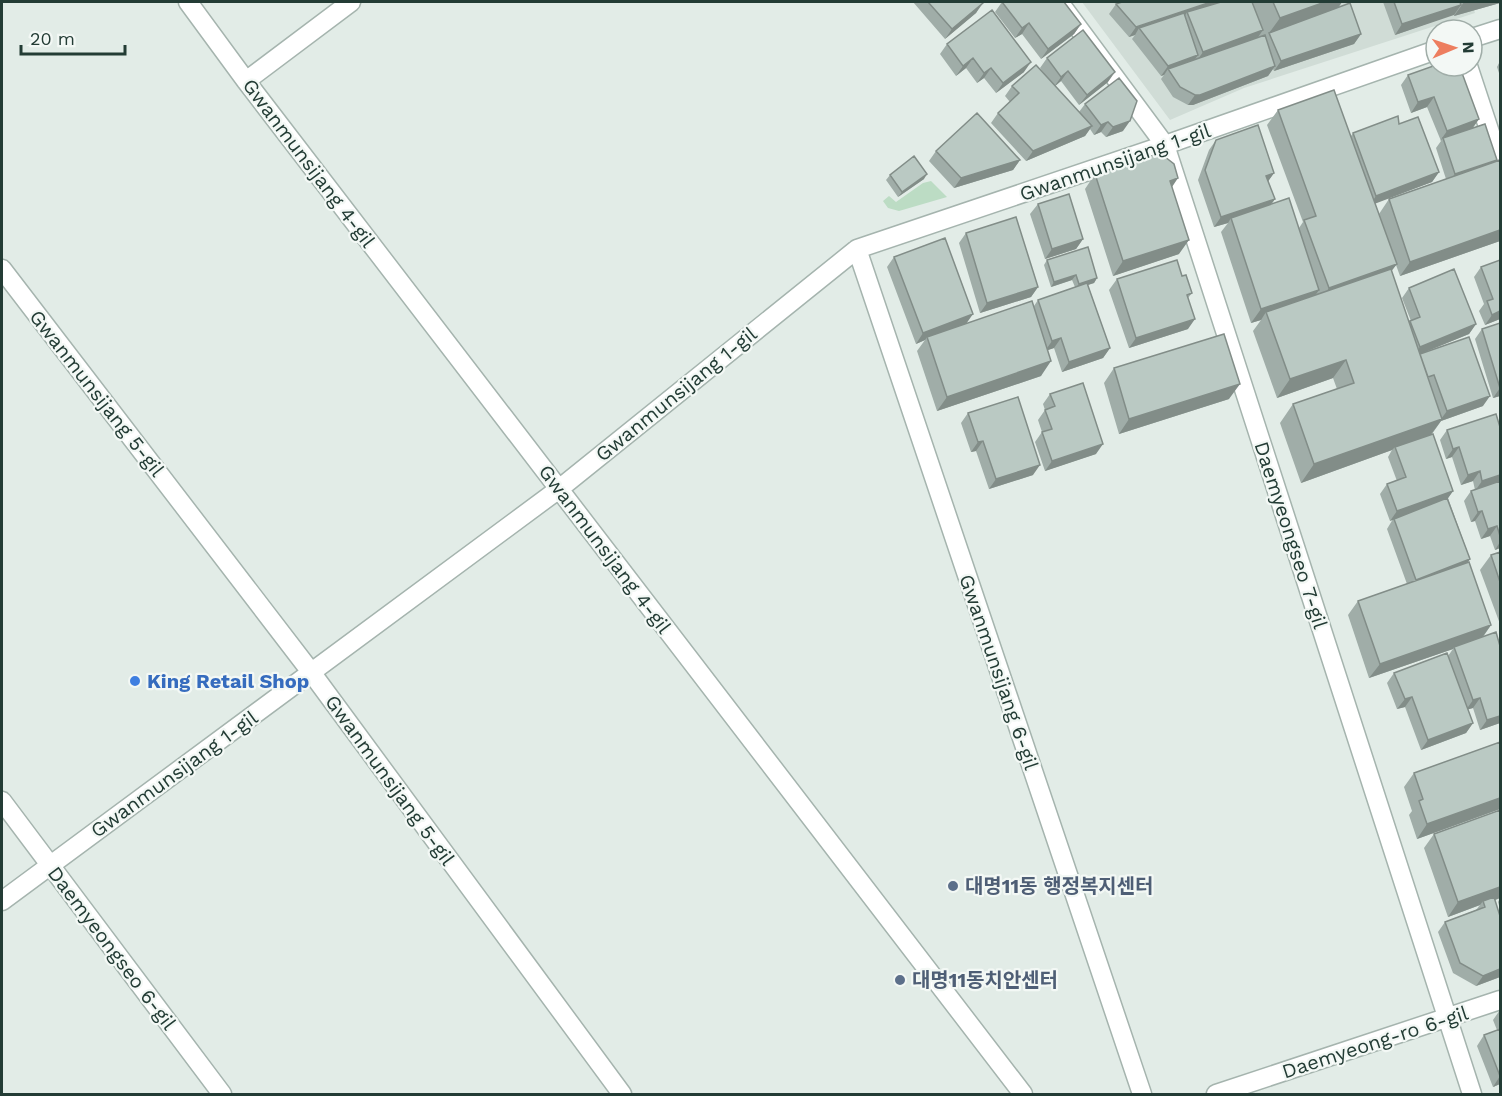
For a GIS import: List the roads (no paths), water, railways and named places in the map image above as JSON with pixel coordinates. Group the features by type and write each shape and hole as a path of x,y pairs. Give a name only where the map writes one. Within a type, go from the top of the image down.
{"street":[{"name":"Gwanmunsijang 4-gil","path":"188,2 246,81 1023,1095"},
{"path":"246,81 351,2"},
{"name":"Daemyeongseo 7-gil","path":"1059,2 1165,145 1472,1095"},
{"path":"1484,34 1500,29"},
{"name":"Gwanmunsijang 1-gil","path":"2,901 559,489 857,249 1424,54"},
{"path":"1472,78 1500,163"},
{"name":"Gwanmunsijang 6-gil","path":"857,249 1142,1095"},
{"name":"Gwanmunsijang 5-gil","path":"2,269 311,672 622,1095"},
{"name":"Daemyeongseo 6-gil","path":"2,801 222,1095"},
{"name":"Daemyeong-ro 6-gil","path":"1216,1095 1500,1000"}],"place":[{"name":"King Retail Shop","path":"135,681"},
{"name":"대명11동 행정복지센터","path":"953,886"},
{"name":"대명11동치안센터","path":"900,980"}]}
